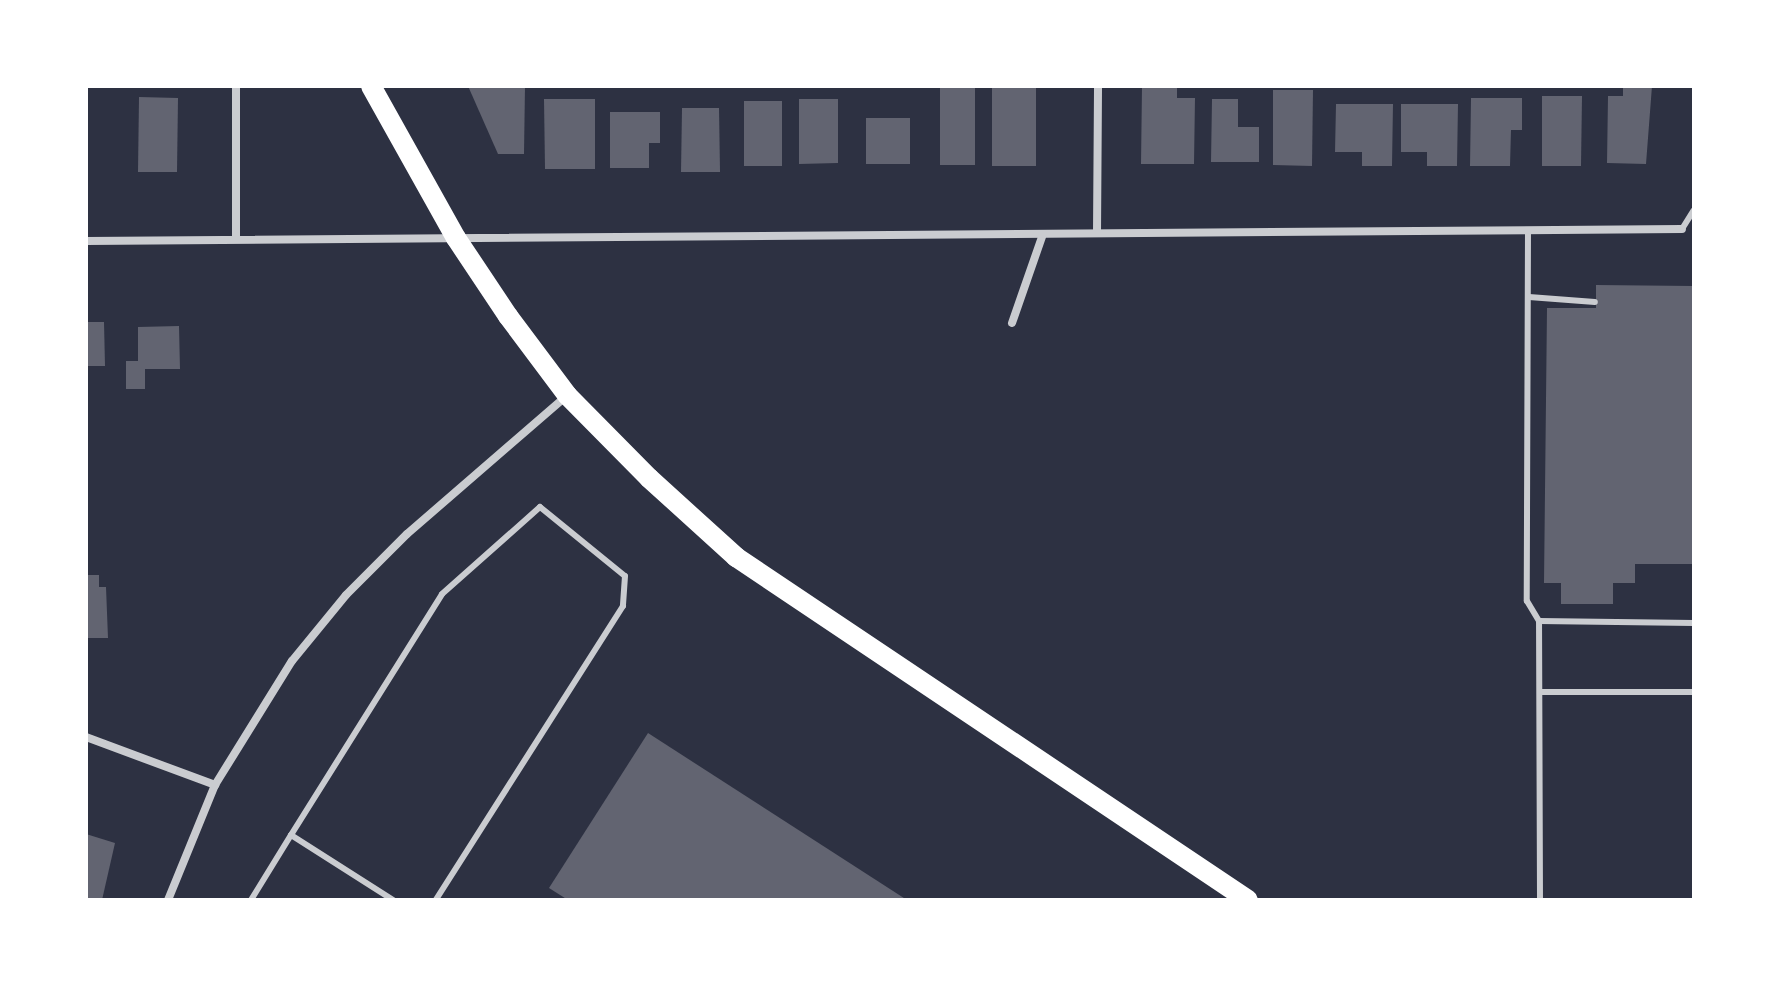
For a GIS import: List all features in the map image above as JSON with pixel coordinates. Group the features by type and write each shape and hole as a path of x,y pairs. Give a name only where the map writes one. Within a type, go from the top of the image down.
{"main road":[{"path":"371,86 456,238 567,395 736,557 1248,900"}],"street":[{"path":"236,86 236,239"},
{"path":"1097,233 1098,86"},
{"path":"86,241 1682,229"},
{"path":"1012,323 1043,234"},
{"path":"168,900 215,785 292,661 346,595 407,534 567,395"},
{"path":"86,737 215,785"}],"lane":[{"path":"1682,229 1694,210"},
{"path":"1528,231 1527,601 1539,621 1540,900"},
{"path":"1529,297 1595,302"},
{"path":"251,900 442,594 540,507 625,576 623,606 436,900"},
{"path":"1539,621 1694,623"},
{"path":"1540,692 1694,692"},
{"path":"291,835 393,900"}],"building":[{"path":"468,86 525,86 524,154 498,154"},
{"path":"940,86 975,86 975,165 940,165"},
{"path":"992,86 1036,86 1036,166 992,166"},
{"path":"1142,86 1177,86 1177,98 1195,98 1194,164 1141,164"},
{"path":"1623,86 1652,86 1646,164 1607,163 1608,96 1623,96"},
{"path":"1273,90 1313,90 1312,166 1273,165"},
{"path":"1542,96 1582,96 1581,166 1542,166"},
{"path":"139,97 178,98 177,172 138,172"},
{"path":"1471,98 1522,98 1522,130 1511,130 1510,166 1470,166"},
{"path":"544,99 595,99 595,169 545,169"},
{"path":"799,99 838,99 838,163 799,164"},
{"path":"1212,99 1238,99 1238,127 1259,127 1259,162 1211,162"},
{"path":"744,101 782,101 782,166 744,166"},
{"path":"1336,104 1393,104 1392,166 1362,166 1362,152 1335,152"},
{"path":"1401,104 1458,104 1457,166 1427,166 1427,152 1401,152"},
{"path":"682,108 719,108 720,172 681,172"},
{"path":"610,112 660,112 660,143 649,143 649,168 610,168"},
{"path":"866,118 910,118 910,164 866,164"},
{"path":"1596,285 1694,286 1694,564 1635,564 1635,583 1613,583 1613,604 1561,604 1561,583 1544,583 1547,308 1596,308"},
{"path":"86,322 104,322 105,366 86,366"},
{"path":"179,326 180,369 145,369 145,389 126,389 126,361 138,361 138,327"},
{"path":"86,575 99,575 99,587 106,587 108,638 86,638"},
{"path":"648,733 907,900 568,900 549,888"},
{"path":"86,834 115,843 102,900 86,900"}]}
